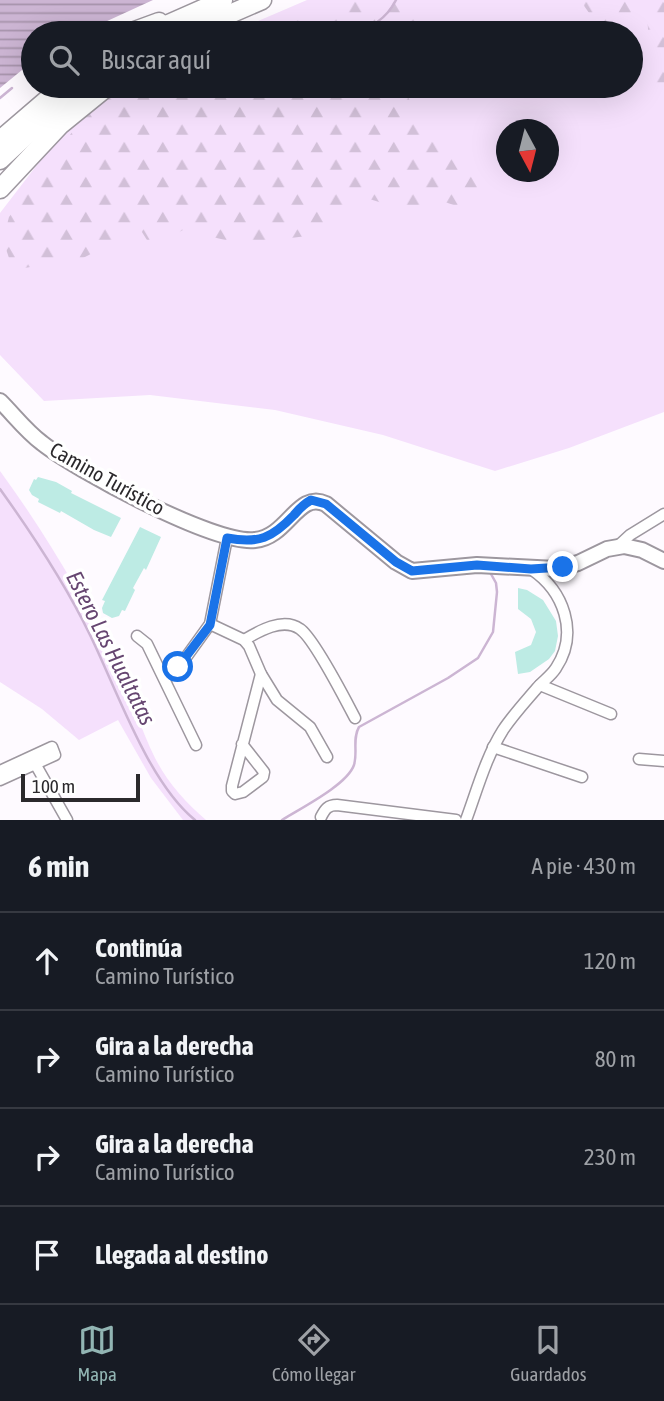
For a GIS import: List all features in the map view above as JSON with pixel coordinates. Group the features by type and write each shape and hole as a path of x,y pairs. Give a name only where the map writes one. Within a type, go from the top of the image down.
{"highway":[{"path":"199,21 223,0"},
{"path":"206,21 262,0"},
{"path":"0,123 29,98"},
{"path":"0,139 49,98"},
{"path":"0,160 41,122 74,98"},
{"path":"0,189 66,120 93,98"}],"main road":[{"name":"Camino Turístico","path":"2,402 37,439 78,467 227,538 254,541 270,536 304,504 314,500 326,504 396,562 412,571 477,565 531,569 547,574 617,547"},
{"path":"617,547 637,548 664,561"}],"street":[{"name":"Camino Turístico","path":"617,547 664,514"},
{"path":"164,677 174,674 210,625 227,538"},
{"path":"466,820 493,747 505,727 552,674 566,645 568,629 563,606 547,574"},
{"path":"210,625 243,640 249,646 261,674 278,699 310,727 327,757"},
{"path":"243,640 276,625 300,628 319,655 355,718"},
{"path":"137,636 147,643 196,745"},
{"path":"242,744 264,772 263,777 243,792 234,794 232,786 242,744 261,674"},
{"path":"540,685 611,714"},
{"path":"493,747 582,777"},
{"path":"639,759 664,761"},
{"path":"0,771 33,761"},
{"path":"0,780 33,761"},
{"path":"33,761 67,820"},
{"path":"321,817 331,805 337,805 410,817 456,820"}],"green space":[{"path":"307,0 664,0 664,412 569,448 495,471 383,435 275,410 150,395 44,401 0,355 0,213 50,148 87,112 110,98 643,98 643,21 258,21"},
{"path":"354,0 422,0 422,21 296,21 341,11"},
{"path":"580,0 638,0 626,21 595,21"},
{"path":"645,0 664,0 664,88 654,85"},
{"path":"110,98 408,98 437,145 485,188 480,214 439,200 427,217 363,197 343,221 307,236 242,244 183,230 152,248 140,229 83,258 13,270 3,240 9,217 87,112"},
{"path":"0,471 49,543 92,618 123,680 160,767 177,792 206,820 183,820 151,778 118,720 79,740 42,709 0,682"}],"shaded area":[{"path":"0,0 153,0 107,21 21,21 21,71 0,88"}],"building":[{"path":"38,477 56,482 72,491 71,493 121,518 111,537 38,502 39,499 29,490 34,479"},
{"path":"140,527 161,537 146,570 144,568 133,588 135,590 125,611 122,610 119,616 112,618 103,613 105,601 102,600"},
{"path":"518,588 543,600 556,621 558,636 555,651 549,659 530,672 518,674 515,652 531,645 536,632 531,619 518,609"}],"waterway":[{"path":"378,21 396,0"},
{"path":"0,98 12,88"},
{"name":"Estero Las Hualtatas","path":"0,489 70,597 148,759 178,803 195,820"},
{"path":"282,820 322,796 350,773 355,760 359,727 448,678 478,658 493,632 497,592 491,574"}],"route":[{"path":"178,667 210,625 227,538 254,541 270,536 311,500 326,504 396,562 412,571 477,565 531,569 563,567"}]}
